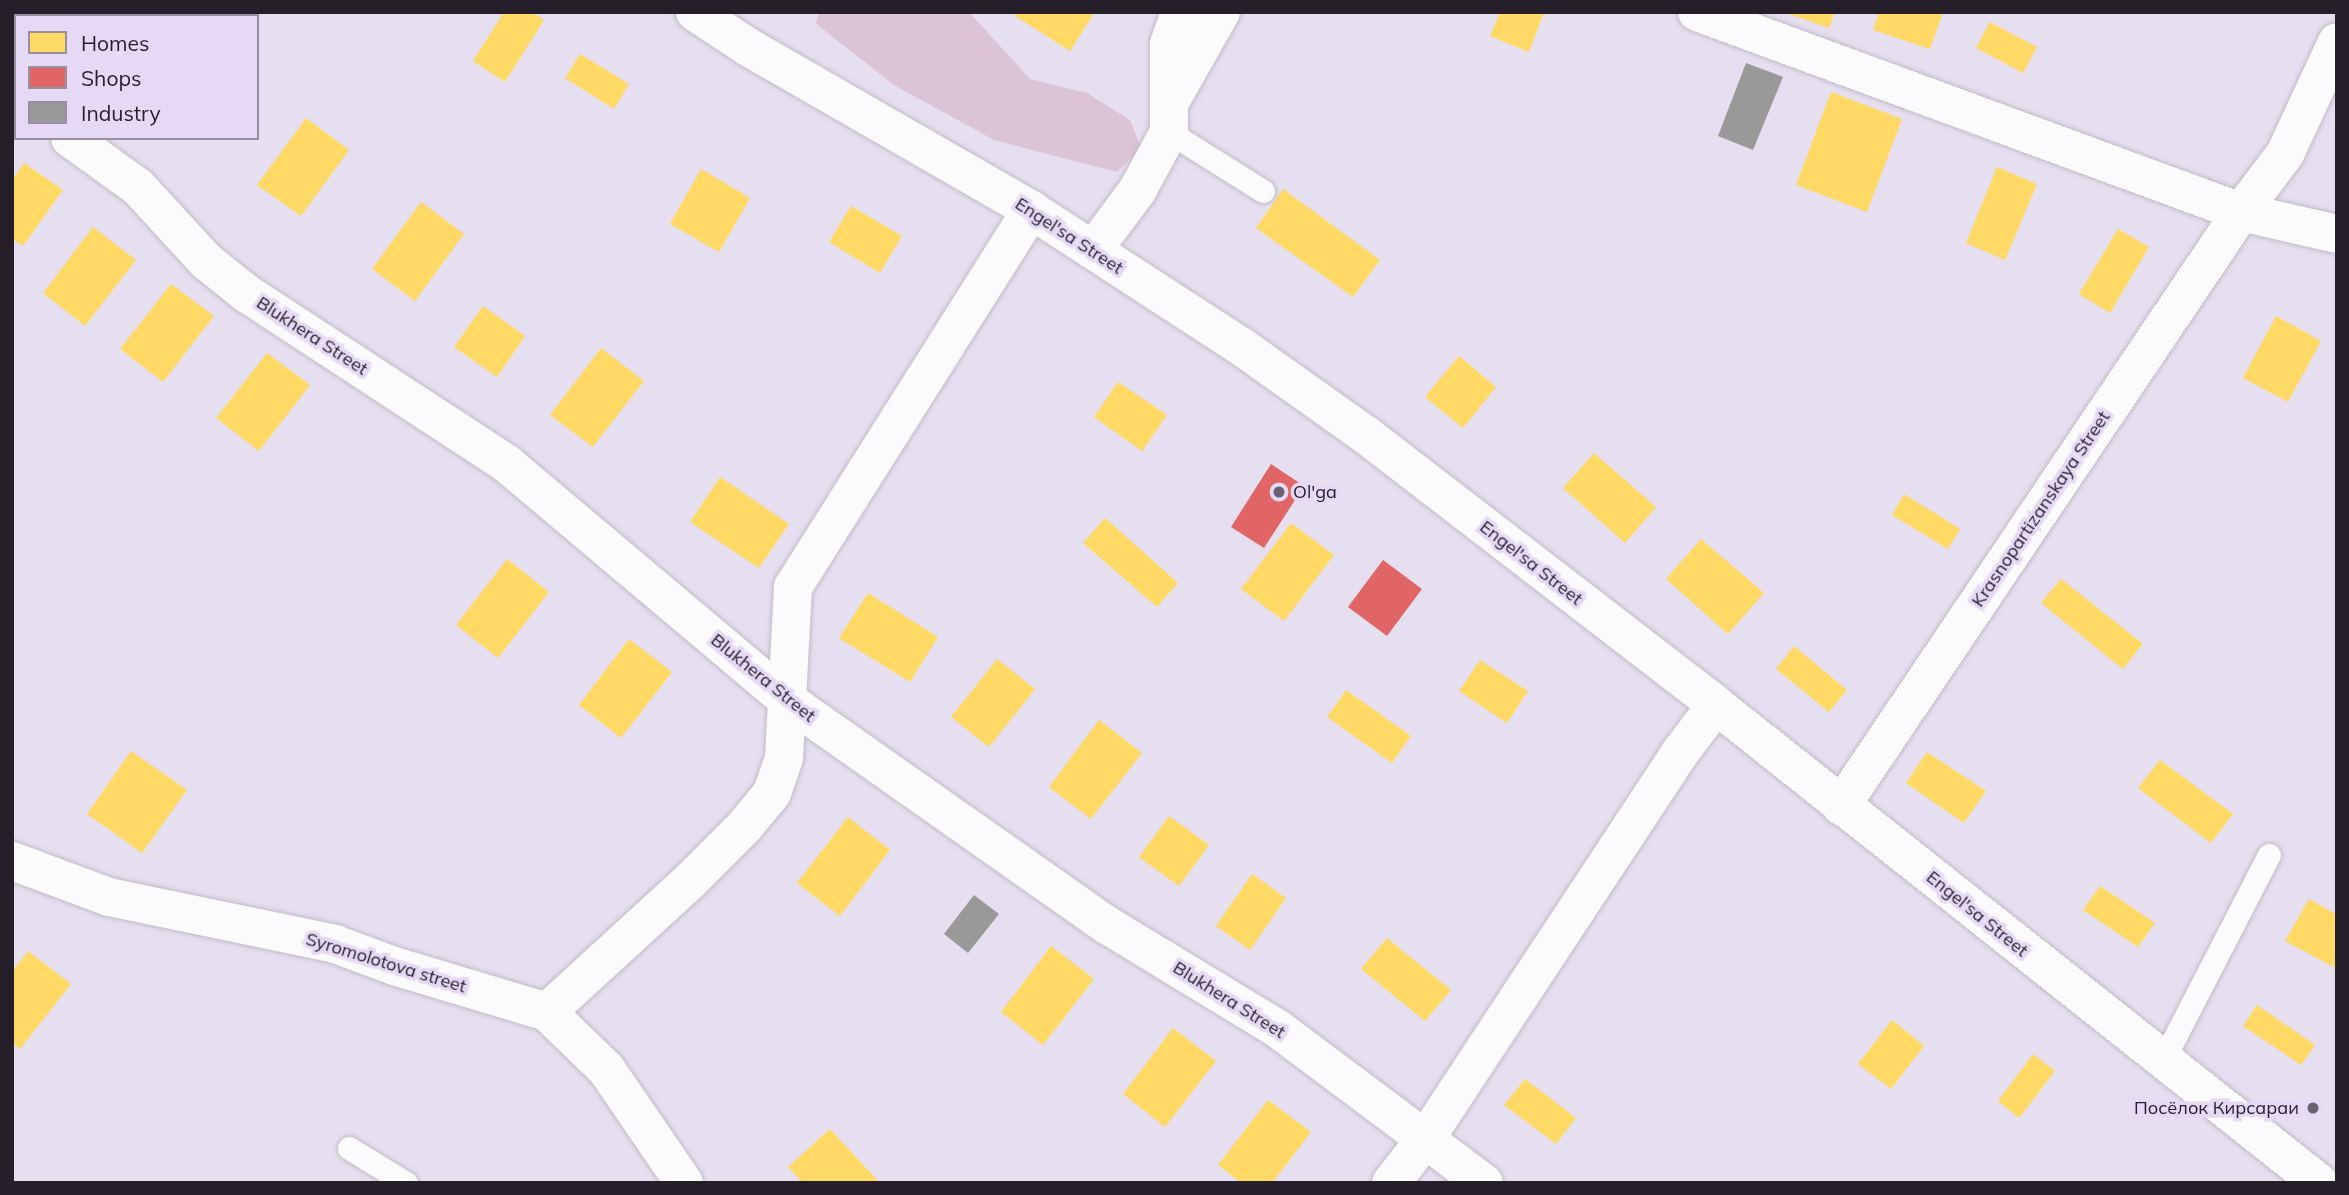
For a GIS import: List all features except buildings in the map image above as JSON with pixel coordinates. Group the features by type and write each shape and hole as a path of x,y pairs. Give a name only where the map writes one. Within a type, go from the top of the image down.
{"street":[{"name":"Engel'sa Street","path":"695,12 748,47 1031,210 1242,347 1366,435 1716,705 2162,1062 2319,1183"},
{"path":"1170,116 1169,44 1180,12"},
{"path":"1093,250 1137,191 1221,12"},
{"path":"1697,12 2241,212 2337,234"},
{"name":"Krasnopartizanskaya Street","path":"1841,806 2241,212 2285,154 2337,43"},
{"name":"Blukhera Street","path":"73,140 138,187 206,261 246,293 508,464 788,701 1107,925 1278,1029 1485,1183"},
{"path":"547,1012 691,880 744,827 772,793 784,758 793,587 1031,210"},
{"path":"1391,1183 1426,1138 1679,754 1716,705"},
{"name":"Syromolotova street","path":"12,861 109,897 335,944 394,966 547,1012 606,1069 684,1183"}],"lane":[{"path":"1170,116 1264,191"},
{"path":"2162,1062 2269,855"},
{"path":"349,1148 406,1183"}],"shaded area":[{"path":"820,12 969,12 1030,79 1087,93 1130,120 1141,148 1117,172 994,140 894,85 815,23"}],"place":[{"name":"Ol'ga","path":"1279,492"},
{"name":"Посёлок Кирсараи","path":"2313,1108"}]}
